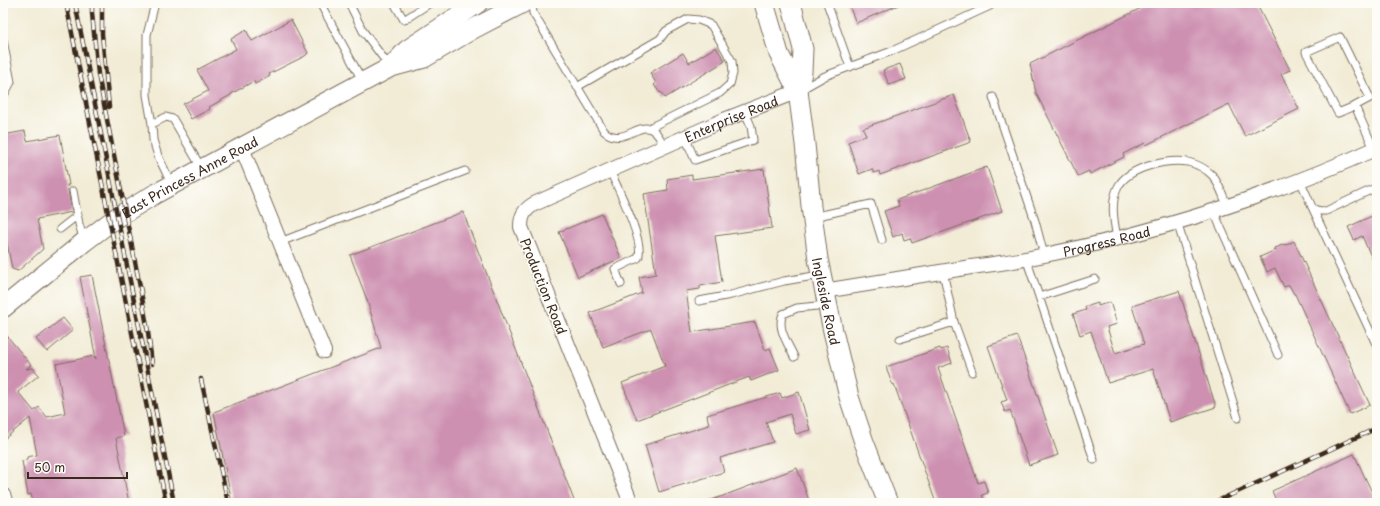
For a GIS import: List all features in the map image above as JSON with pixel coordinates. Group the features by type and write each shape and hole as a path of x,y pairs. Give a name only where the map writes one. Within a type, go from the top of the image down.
{"main road":[{"name":"East Princess Anne Road","path":"391,67 407,50 478,3"},
{"name":"East Princess Anne Road","path":"3,308 117,217 172,185 391,67 424,58 523,3"},
{"name":"Ingleside Road","path":"764,3 779,54 798,91"},
{"name":"Ingleside Road","path":"790,3 803,49 802,72 798,91 813,217 824,290 849,397 864,442 888,503"}],"street":[{"name":"Enterprise Road","path":"664,147 798,91"},
{"name":"Production Road","path":"631,503 521,227 521,220 524,212 528,208 664,147"},
{"path":"242,148 324,352"},
{"name":"Progress Road","path":"824,290 1044,255 1116,238 1177,222 1213,210 1300,180 1375,149"},
{"path":"3,495 6,503"}],"lane":[{"path":"155,3 147,34 147,95 152,124 152,140 172,185"},
{"path":"320,3 364,82"},
{"path":"349,3 364,31 391,67"},
{"path":"394,3 404,20 430,3"},
{"path":"532,3 533,13 577,87 604,131 609,136 616,138 622,137 643,128 649,128 720,93 730,84 733,73 732,61 711,25 699,20 688,19 666,31 660,39 577,87"},
{"path":"827,3 850,66"},
{"path":"798,91 825,76 892,51 990,6 991,3"},
{"path":"1340,37 1370,98 1355,106 1338,113 1306,52 1340,37"},
{"path":"3,40 11,82 3,97"},
{"path":"994,97 1035,221 1044,255"},
{"path":"1355,106 1375,149"},
{"path":"685,137 695,160 753,140 751,126 745,112"},
{"path":"152,124 166,117 172,119 202,169"},
{"path":"649,128 655,131 664,147"},
{"path":"1116,238 1114,216 1116,193 1123,180 1131,173 1142,168 1170,162 1187,162 1197,165 1212,175 1227,205"},
{"path":"280,242 465,170"},
{"path":"610,170 624,199 639,242 640,255 638,258 615,269 621,284"},
{"path":"1300,180 1377,346"},
{"path":"1312,207 1315,210 1326,211 1377,187"},
{"path":"73,192 84,242"},
{"path":"813,217 871,204 882,240"},
{"path":"1213,210 1278,355"},
{"path":"60,228 78,215"},
{"path":"1177,222 1238,418"},
{"path":"1026,258 1094,460"},
{"path":"943,272 954,322 972,372"},
{"path":"1039,297 1095,279"},
{"path":"699,301 731,295 784,281 824,290"},
{"path":"794,358 783,333 780,320 783,314 797,308 824,290"},
{"path":"900,339 954,322"}],"building":[{"path":"848,3 903,3 856,23"},
{"path":"1151,3 1256,3 1290,70 1281,74 1299,109 1245,136 1229,104 1146,145 1145,143 1123,154 1124,157 1090,174 1089,171 1078,176 1036,93 1030,64"},
{"path":"291,20 308,53 305,56 269,74 270,76 255,84 254,81 209,107 210,109 191,119 183,104 208,91 197,70 236,49 231,39 246,30 252,41"},
{"path":"716,47 725,61 665,98 654,85 656,83 650,73 683,53 689,63"},
{"path":"900,64 906,79 889,85 883,70"},
{"path":"954,95 971,142 880,175 879,171 874,173 872,169 859,174 848,142 866,135 863,128"},
{"path":"25,131 27,141 60,135 72,212 37,219 43,249 18,271 12,269 5,232 3,233 3,135"},
{"path":"987,167 1002,211 912,243 910,238 904,240 902,233 893,237 884,211 899,206 897,200"},
{"path":"764,169 772,228 715,236 722,282 700,286 700,289 686,291 692,332 755,322 765,350 770,348 779,370 751,381 749,377 637,420 622,383 665,366 651,329 603,347 590,313 642,293 639,277 656,274 644,194 668,190 667,179 692,175 692,179"},
{"path":"463,212 575,503 232,503 214,412 381,348 367,300 350,255"},
{"path":"602,214 621,258 578,277 559,232"},
{"path":"1377,215 1377,270 1362,236 1354,240 1348,227"},
{"path":"1294,241 1370,405 1350,414 1295,294 1289,285 1284,287 1275,268 1267,272 1260,257 1276,250 1275,248"},
{"path":"92,275 124,436 116,438 129,503 33,503 31,494 28,495 22,461 27,460 27,457 37,455 30,418 3,440 3,331 31,365 26,369 33,368 39,375 18,392 34,411 39,407 47,417 65,413 56,364 94,356 96,359 80,277"},
{"path":"1179,291 1216,407 1170,422 1153,369 1108,383 1091,331 1080,335 1073,314 1086,310 1085,307 1098,303 1098,306 1110,302 1117,324 1107,327 1115,353 1144,344 1132,306"},
{"path":"63,318 73,330 47,352 36,339"},
{"path":"1017,336 1058,455 1029,465 1010,410 1005,412 1001,402 1007,400 988,346"},
{"path":"940,348 941,350 947,348 952,363 938,368 978,483 984,481 988,493 982,495 985,503 936,503 894,384 892,384 886,367"},
{"path":"799,392 810,430 796,434 790,414 766,422 773,442 720,458 724,472 659,492 645,445 709,425 707,415 780,393 782,398"},
{"path":"1354,454 1377,503 1277,503 1272,491"},
{"path":"797,468 810,503 707,503 707,502"}],"railway":[{"path":"66,3 166,503"},
{"path":"75,3 174,503"},
{"path":"92,3 98,74 141,292 152,364"},
{"path":"102,3 102,34 109,107"},
{"path":"201,379 228,503"},
{"path":"1213,503 1377,428"}]}
